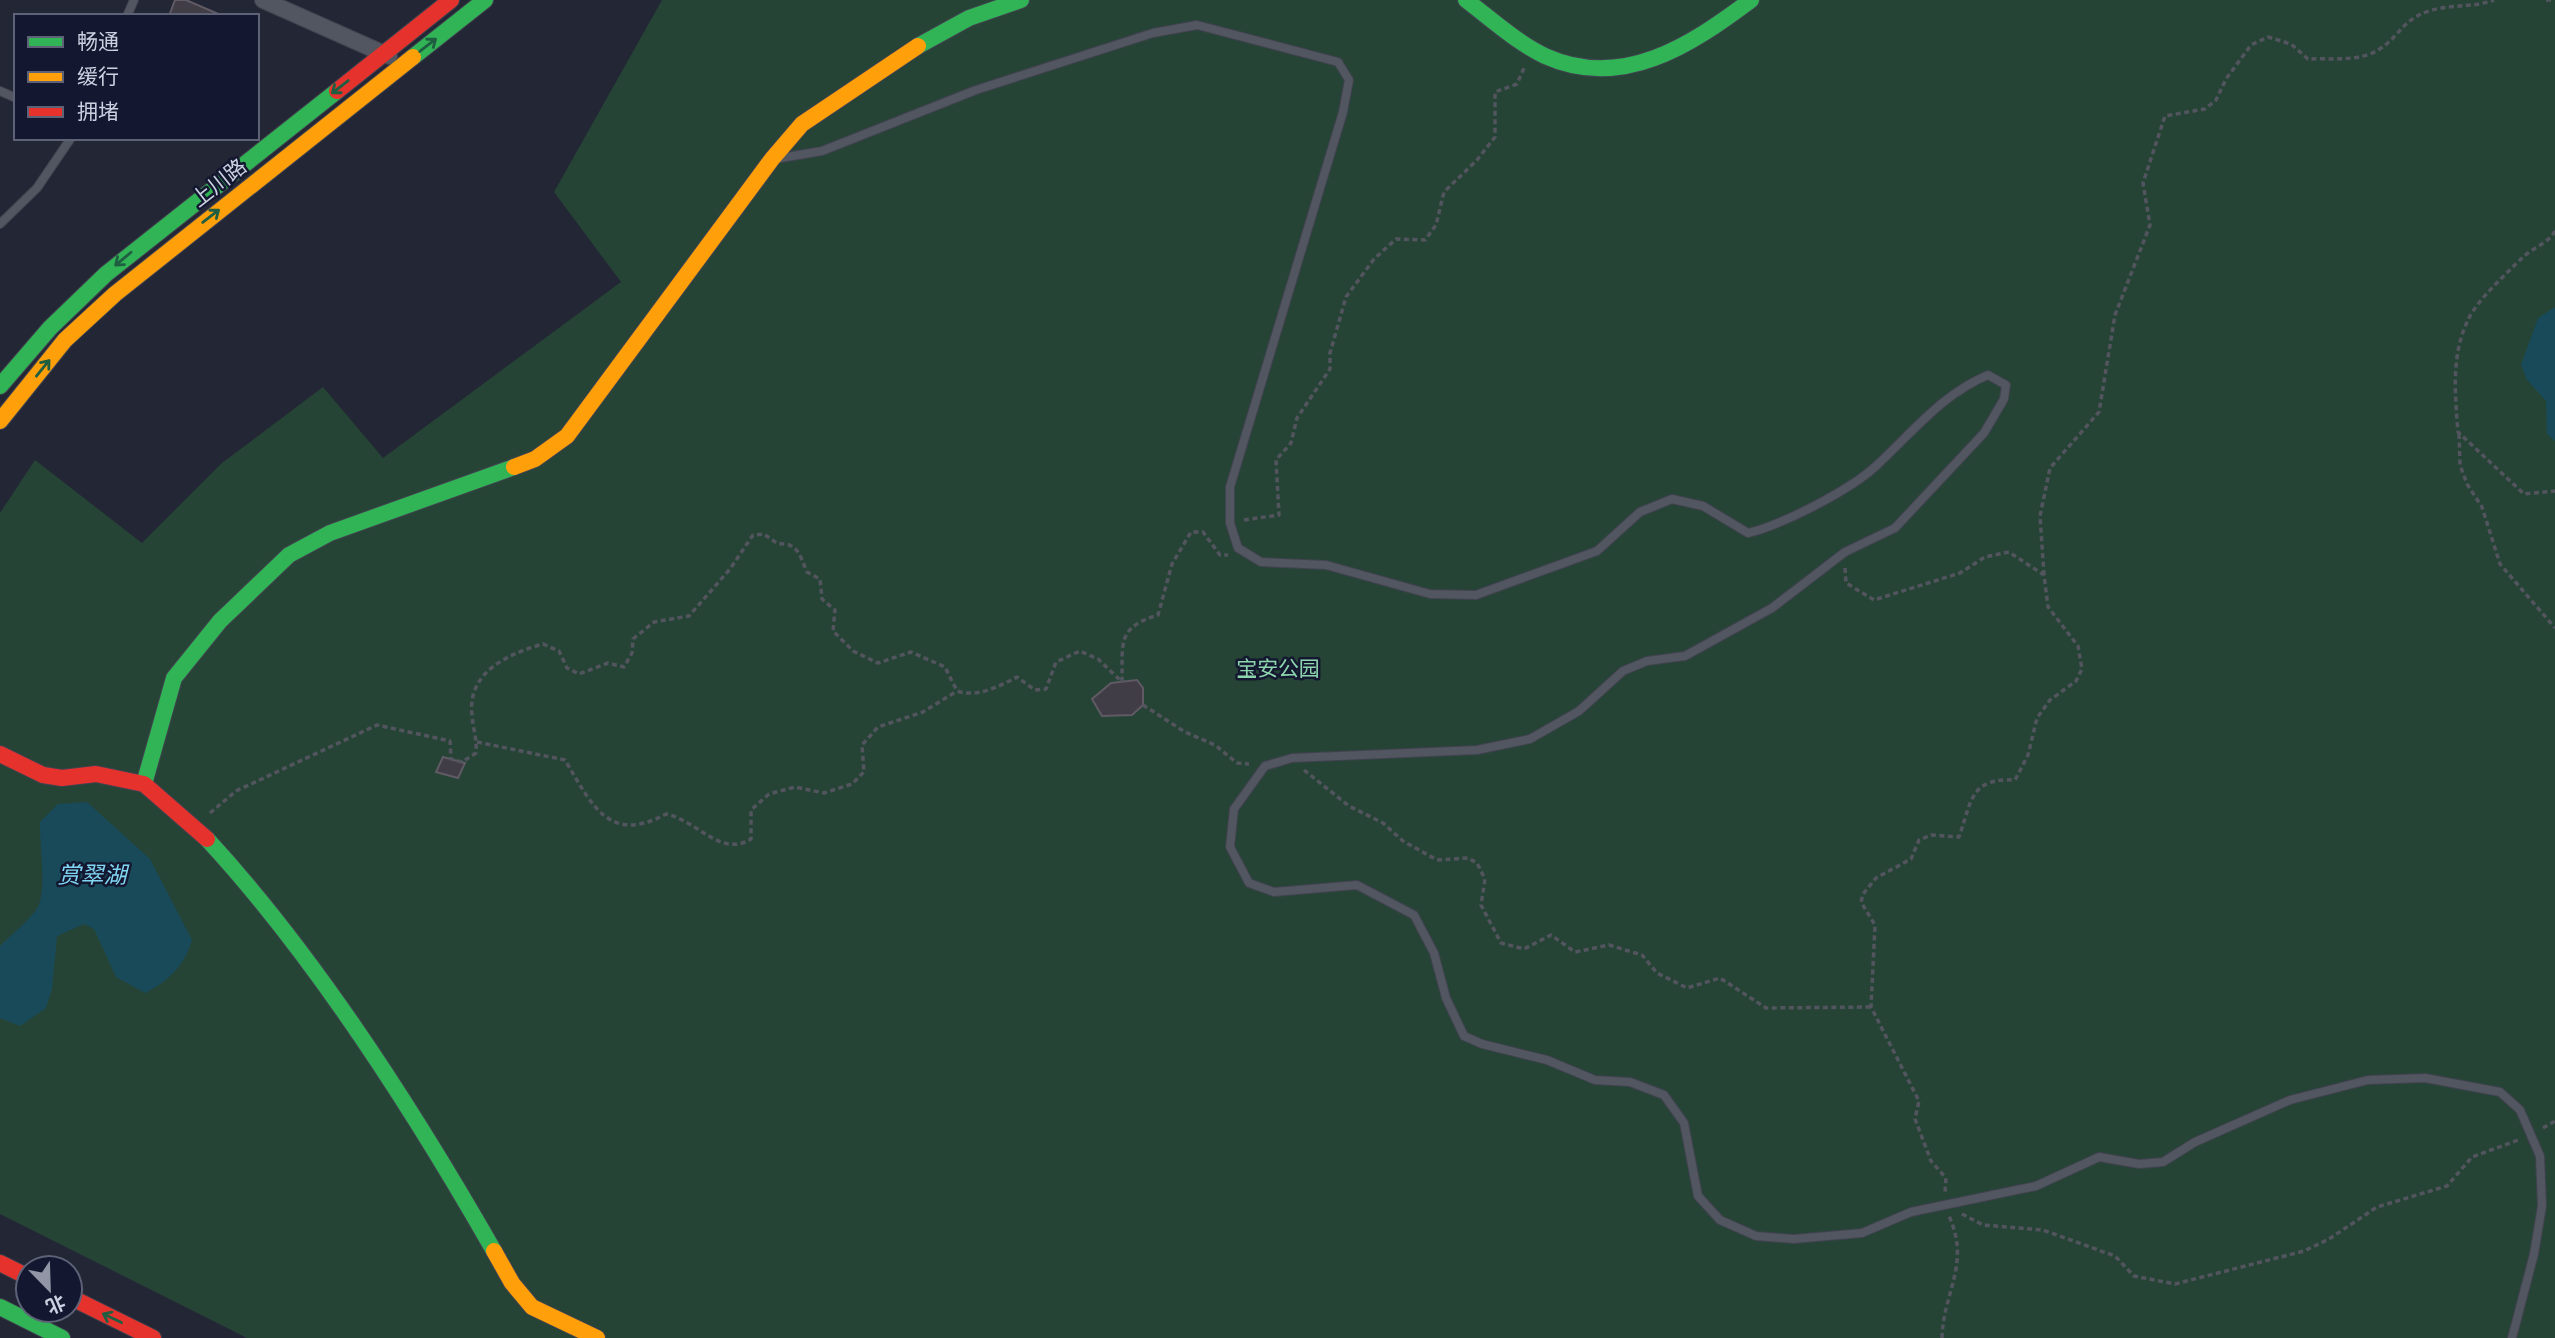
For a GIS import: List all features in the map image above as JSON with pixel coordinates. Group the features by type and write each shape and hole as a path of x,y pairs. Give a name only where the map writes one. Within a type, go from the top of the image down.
{"main road":[{"name":"上川路","path":"0,386 50,328 106,274 452,0"},
{"name":"上川路","path":"0,421 65,340 116,294 485,0"},
{"path":"144,784 174,678 254,586 289,555 330,533 535,459 567,436 772,159 802,124 909,51 969,18 1021,0"},
{"path":"1466,0 1548,57 1587,70 1624,70 1667,57 1708,34 1751,0"},
{"path":"0,754 43,775 62,778 96,774 144,784 191,826 237,871 324,985 449,1173 512,1283 532,1307 561,1326 597,1338"},
{"path":"84,1304 153,1338"},
{"path":"0,1307 62,1338"}],"street":[{"path":"263,0 405,64"}],"lane":[{"path":"772,159 822,151 976,90 1153,33 1197,25 1338,62 1349,80 1343,112 1230,487 1230,523 1238,548 1261,562 1326,565 1430,594 1476,595 1597,551 1640,512 1672,499 1703,506 1748,533 1773,527 1874,469 1961,386 1988,375 2006,385 2004,399 1984,433 1895,528 1845,552 1772,608 1685,656 1647,661 1623,671 1579,711 1530,739 1477,750 1292,758 1265,766 1234,809 1230,847 1249,883 1274,892 1357,884 1414,915 1434,954 1446,998 1464,1036 1482,1044 1547,1060 1595,1080 1630,1082 1664,1095 1684,1123 1698,1196 1720,1220 1756,1236 1794,1239 1862,1233 1911,1212 2036,1186 2099,1157 2139,1164 2163,1161 2195,1142 2290,1100 2368,1080 2426,1078 2500,1092 2520,1110 2540,1156 2542,1206 2534,1254 2512,1338"},
{"path":"0,224 37,188 70,140"}],"path":[{"path":"1942,1338 1942,1316 1956,1283 1957,1235 1944,1206 1946,1178 1931,1161 1915,1119 1919,1101 1871,1007 1875,925 1861,902 1863,894 1876,878 1911,859 1919,840 1931,835 1959,837 1976,791 1993,779 2015,780 2028,755 2037,718 2050,700 2076,681 2082,670 2078,646 2048,607 2040,516 2050,468 2099,412 2115,316 2150,225 2143,183 2165,116 2205,109 2216,100 2226,79 2252,46 2268,37 2291,44 2308,59 2362,56 2379,50 2409,19 2432,10 2481,5 2494,0"},
{"path":"2546,0 2552,0"},
{"path":"191,826 236,792 377,725 450,741 451,759 462,762 476,753 473,693 491,666 514,653 542,644 559,652 567,668 579,674 608,663 624,667 632,653 633,639 654,622 689,616 730,569 753,535 764,534 778,544 788,543 797,548 807,572 820,579 822,599 835,610 833,631 853,651 878,663 911,652 945,667 957,691 966,694 998,688 1017,677 1035,690 1046,689 1056,662 1080,651 1098,659 1122,682 1125,635 1134,623 1158,615 1172,564 1191,531 1203,532 1220,555 1227,556 1236,541 1242,521 1279,514 1276,460 1291,443 1297,418 1330,369 1330,353 1346,297 1374,259 1396,239 1425,240 1436,225 1444,192 1477,160 1494,137 1495,92 1517,84 1533,48"},
{"path":"2555,231 2525,255 2468,318 2456,362 2454,385 2460,464 2467,484 2482,507 2500,564 2555,628"},
{"path":"2458,432 2524,494 2555,491"},
{"path":"1845,552 1846,583 1874,600 1960,573 1985,557 2009,551 2044,575"},
{"path":"477,742 565,760 603,817 621,826 645,826 666,814 684,818 725,846 740,846 751,839 751,810 769,794 795,787 824,793 852,784 864,772 862,745 878,727 923,712 957,691"},
{"path":"1143,705 1185,732 1215,745 1237,763 1265,766"},
{"path":"1292,758 1318,784 1349,806 1383,823 1403,841 1437,860 1468,858 1477,863 1485,879 1481,905 1501,943 1524,949 1551,936 1574,952 1609,945 1642,955 1657,973 1687,988 1720,978 1766,1008 1871,1007"},
{"path":"1944,1206 1983,1225 2043,1230 2115,1256 2134,1276 2175,1284 2304,1251 2329,1239 2377,1207 2447,1186 2472,1157 2531,1136 2555,1121"}],"green space":[{"name":"宝安公园","path":"662,0 2555,0 2555,1338 247,1338 0,1214 0,513 35,460 142,543 222,463 323,387 383,458 621,282 554,192"}],"water":[{"path":"2555,307 2555,441 2547,434 2546,401 2527,380 2521,365 2538,318"},
{"name":"赏翠湖","path":"87,802 150,859 192,940 185,958 174,972 145,993 116,977 94,929 84,924 57,936 52,989 46,1008 20,1026 0,1018 0,946 28,919 40,903 40,822 58,804"}],"building":[{"path":"175,0 186,0 218,14 170,14"},
{"path":"1137,680 1143,688 1143,705 1132,715 1102,716 1092,699 1111,683"},
{"path":"443,757 465,763 458,778 436,772"}],"traffic: fast":[{"path":"413,57 485,0"},
{"path":"918,46 969,18 1021,0"},
{"path":"1466,0 1514,37 1545,56 1573,65 1601,68 1628,66 1680,47 1751,0"},
{"path":"0,386 50,328 106,274 337,91"},
{"path":"144,784 174,678 220,621 289,555 330,533 514,467"},
{"path":"207,839 287,933 325,984 397,1090 494,1251"},
{"path":"0,1307 62,1338"}],"traffic: slow":[{"path":"514,467 535,459 567,436 772,159 802,124 918,46"},
{"path":"0,421 65,340 115,294 413,57"},
{"path":"494,1251 512,1283 532,1307 597,1338"}],"traffic: jam":[{"path":"337,91 451,0"},
{"path":"0,754 43,775 62,778 96,774 144,784 207,839"},
{"path":"0,1263 14,1270"},
{"path":"84,1304 153,1338"}]}
